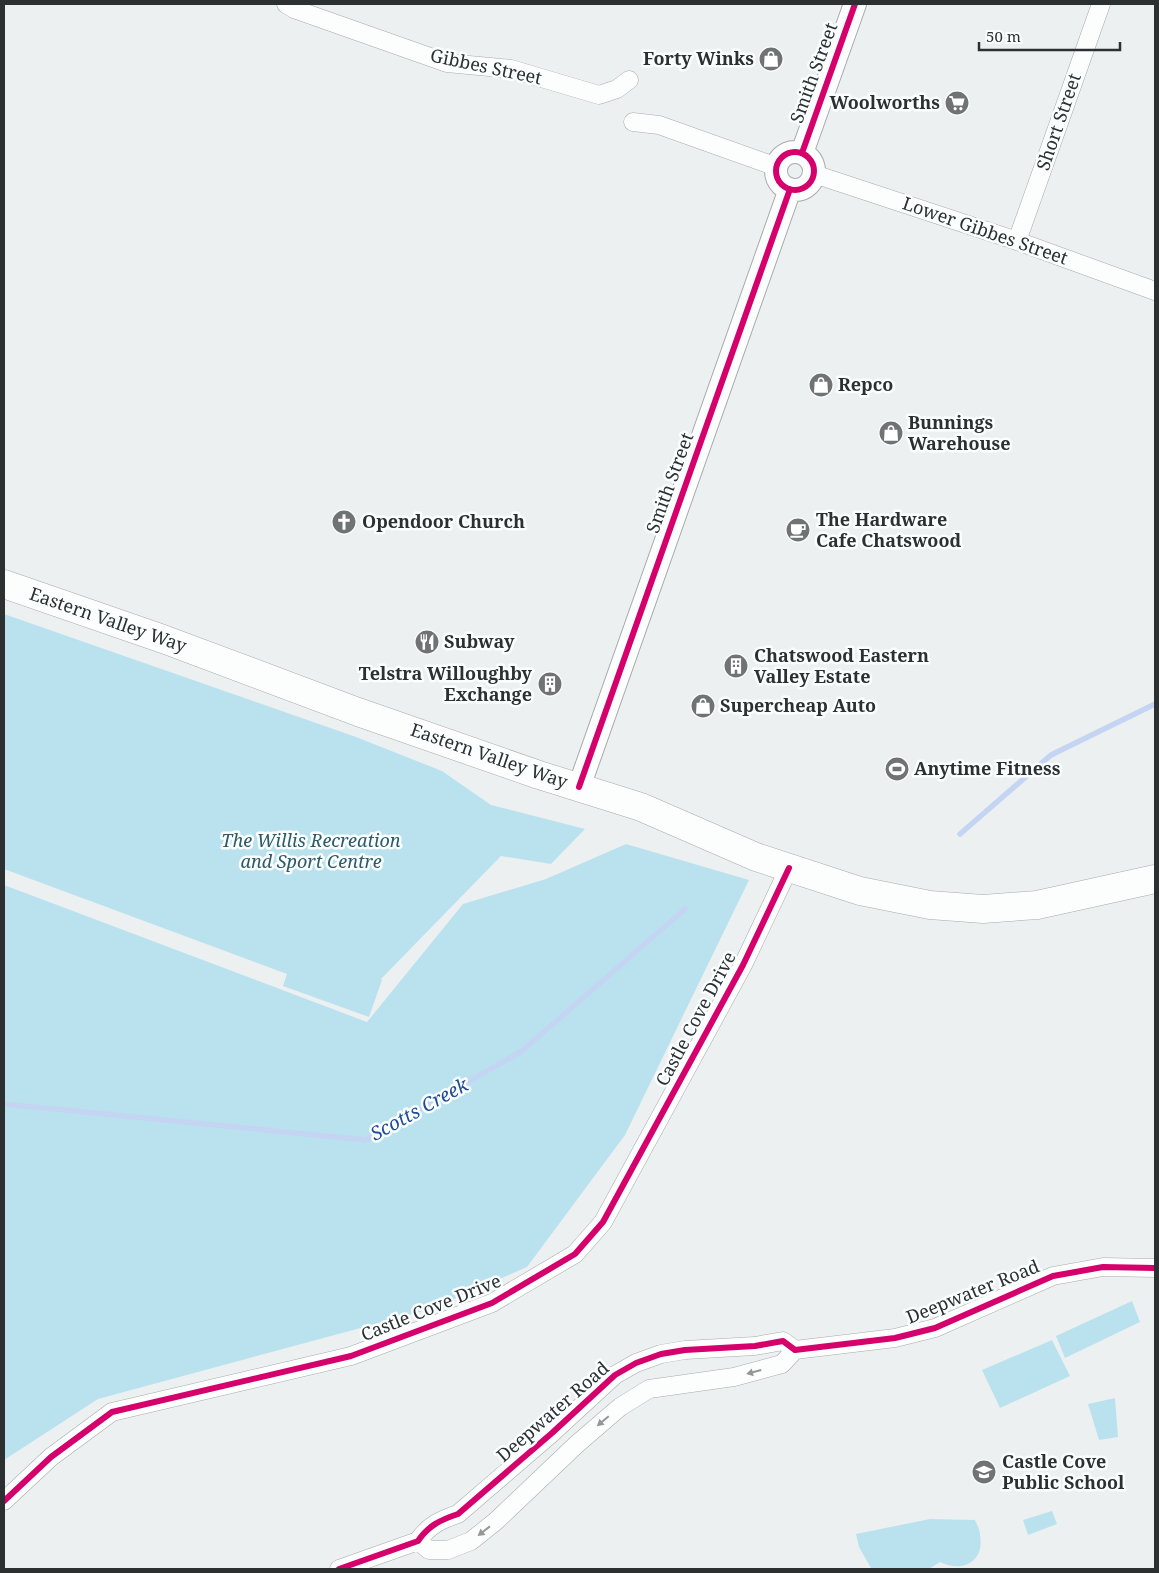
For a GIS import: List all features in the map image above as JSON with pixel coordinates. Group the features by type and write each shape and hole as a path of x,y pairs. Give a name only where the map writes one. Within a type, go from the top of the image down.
{"main road":[{"name":"Eastern Valley Way","path":"4,584 163,639 358,712 649,810 747,853 860,891 930,905 984,910 1036,905 1155,879"}],"street":[{"name":"Gibbes Street","path":"286,4 294,9 447,64 511,70 599,95 617,89 629,80"},
{"name":"Smith Street","path":"802,153 855,4"},
{"name":"Short Street","path":"1017,241 1101,4"},
{"path":"633,122 660,125 777,167"},
{"path":"789,153 802,153 810,159 814,174 804,188 790,189 778,179 777,167 779,161 789,153"},
{"name":"Lower Gibbes Street","path":"814,174 1017,241 1155,291"},
{"name":"Smith Street","path":"579,787 790,189"},
{"name":"Castle Cove Drive","path":"4,1501 51,1457 112,1412 351,1356 492,1303 575,1254 607,1213 743,965 789,868"},
{"name":"Deepwater Road","path":"339,1569 418,1541 426,1530 440,1520 458,1514 477,1500 607,1382 636,1363 661,1354 685,1350 754,1346 783,1341 795,1350 895,1338 935,1328 1053,1276 1103,1267 1155,1268"},
{"path":"418,1541 429,1550 448,1550 471,1541 496,1521 577,1444 620,1407 649,1389 734,1377 782,1364 795,1350"}],"green space":[{"name":"The Willis Recreation and Sport Centre","path":"4,614 356,737 442,771 491,805 585,829 551,864 501,856 381,979 369,1017 283,986 287,974 4,869"},
{"path":"626,844 749,880 625,1135 527,1267 431,1309 98,1399 4,1460 4,885 367,1022 463,904 546,879"},
{"path":"1132,1301 1140,1322 1065,1358 1056,1336"},
{"path":"1052,1340 1070,1376 1000,1408 982,1370"},
{"path":"1115,1398 1118,1437 1099,1440 1088,1404"},
{"path":"1052,1511 1057,1524 1028,1535 1023,1520"},
{"path":"930,1519 975,1520 980,1531 981,1544 975,1558 970,1563 956,1566 940,1562 929,1569 871,1568 859,1547 856,1534"}],"waterway":[{"name":"Scotts Creek","path":"960,834 1051,755 1155,704"},
{"name":"Scotts Creek","path":"4,1104 366,1140 522,1051 685,909"}],"cycle path":[{"path":"802,153 855,4"},
{"path":"795,152 808,158 814,171 808,184 795,190 782,184 776,171 782,158 795,152"},
{"path":"579,787 790,189"},
{"path":"4,1501 51,1457 112,1412 351,1356 492,1303 575,1254 603,1222 743,965 789,868"},
{"path":"339,1569 418,1541 435,1524 458,1514 552,1433 615,1375 636,1363 661,1354 685,1350 755,1346 783,1341 795,1350 895,1338 935,1328 1053,1276 1103,1267 1155,1268"}],"place":[{"name":"Forty Winks","path":"771,59"},
{"name":"Woolworths","path":"957,103"},
{"name":"Repco","path":"821,385"},
{"name":"Bunnings Warehouse","path":"891,433"},
{"name":"Opendoor Church","path":"344,522"},
{"name":"The Hardware Cafe Chatswood","path":"798,530"},
{"name":"Subway","path":"427,642"},
{"name":"Chatswood Eastern Valley Estate","path":"736,666"},
{"name":"Telstra Willoughby Exchange","path":"550,684"},
{"name":"Supercheap Auto","path":"703,706"},
{"name":"Anytime Fitness","path":"897,769"},
{"name":"Castle Cove Public School","path":"984,1472"}]}
